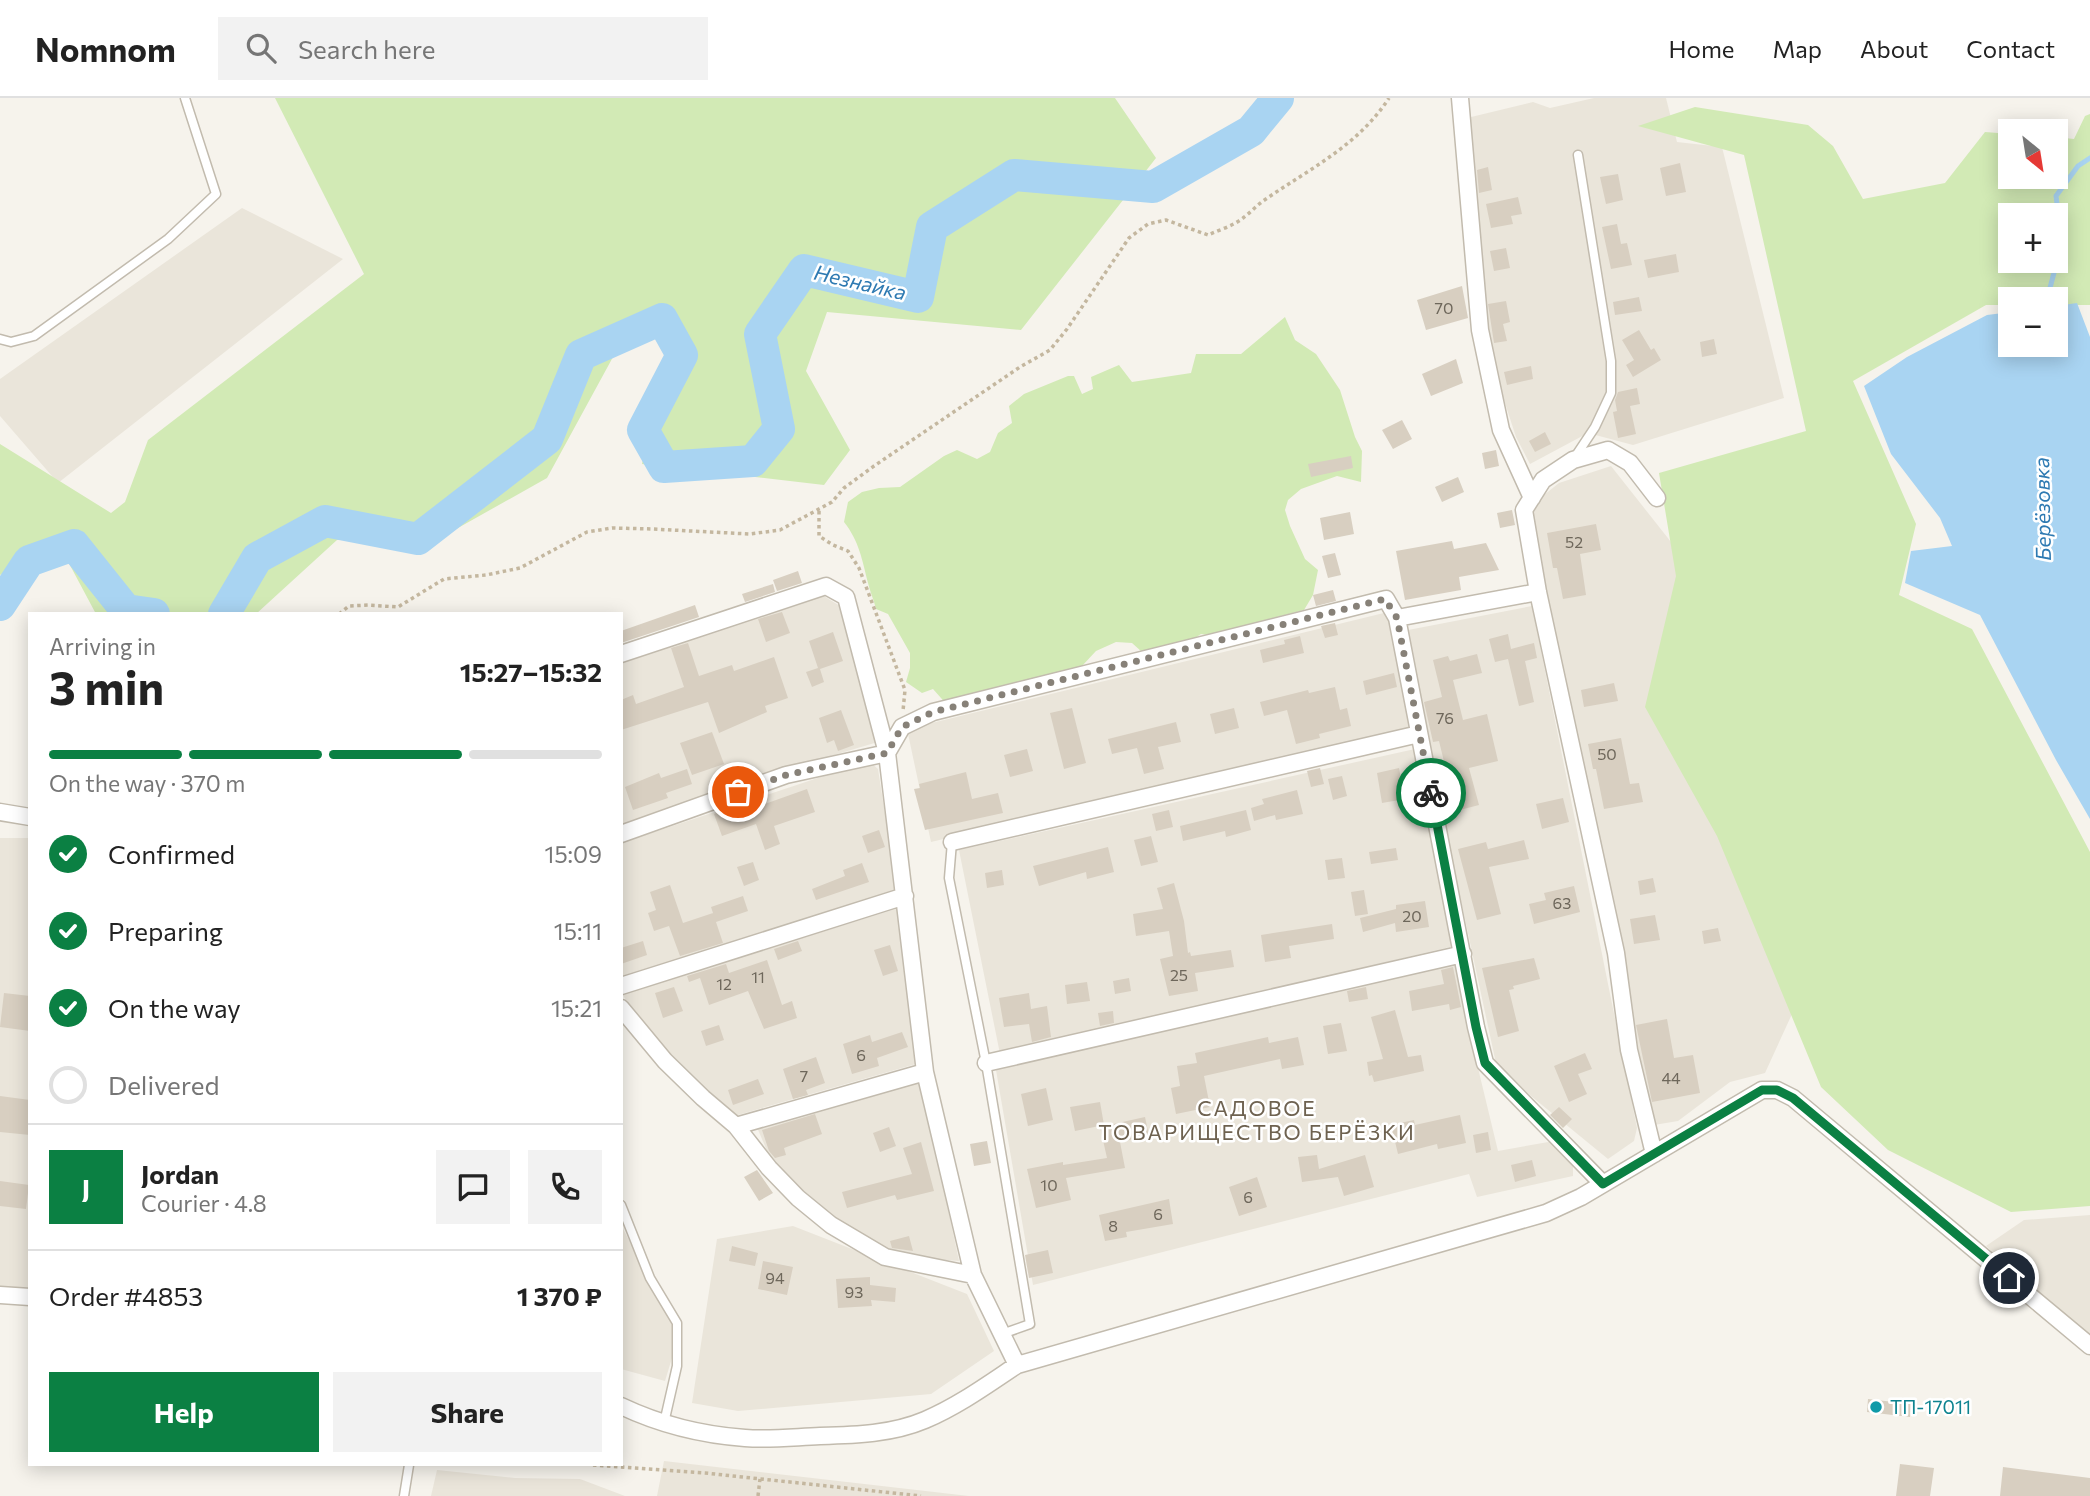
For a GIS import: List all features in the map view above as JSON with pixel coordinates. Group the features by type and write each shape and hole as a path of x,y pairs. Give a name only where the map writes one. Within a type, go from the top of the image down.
{"street":[{"path":"1460,98 1480,330 1501,430 1532,498"},
{"path":"1654,1154 1629,1050 1616,953 1538,592 1524,510 1543,480 1573,460 1608,450 1630,463 1657,498"},
{"path":"623,652 826,586 846,597 887,753 925,1072 973,1275 1017,1365"},
{"path":"1397,618 1538,592"},
{"path":"623,833 786,775 887,753 902,727 933,712 1385,599 1397,618 1485,1063 1603,1184"},
{"path":"952,842 1419,734"},
{"path":"0,812 28,817"},
{"path":"623,985 905,897"},
{"path":"986,1063 1463,954"},
{"path":"623,1009 666,1061 736,1126 769,1168 798,1198 831,1226 885,1257 973,1275"},
{"path":"736,1126 925,1072"},
{"path":"623,1407 664,1423 746,1438 862,1435 894,1430 949,1409 1017,1365 1562,1207 1762,1090 1777,1090 1793,1098 2090,1346"},
{"path":"0,1295 28,1297"}],"lane":[{"path":"0,339 10,342 34,336 168,239 216,194 186,98"},
{"path":"1573,460 1595,427 1611,393 1611,361 1578,155"},
{"path":"952,842 949,878 986,1063 1030,1324 1002,1334"},
{"path":"623,1210 650,1278 677,1323 677,1366 664,1423"},
{"path":"404,1496 409,1466"}],"path":[{"path":"342,612 349,606 398,607 444,579 520,568 587,532 639,528 750,534 780,530 832,502 844,488 874,466 1020,367 1050,350 1129,238 1148,224 1166,220 1208,235 1241,220 1262,201 1354,140 1389,98"},
{"path":"819,510 819,536 848,551 859,568 905,691 902,727"},
{"path":"605,1466 921,1496"},
{"path":"758,1496 760,1479"}],"shaded area":[{"path":"1594,98 1666,98 1677,142 1722,147 1784,398 1633,445 1588,433 1530,464 1516,437 1483,335 1467,118 1533,102 1550,108"},
{"path":"242,208 343,259 58,483 0,416 0,379"},
{"path":"1611,466 1701,580 1792,1014 1765,1073 1730,1082 1678,1121 1654,1125 1529,519 1539,499 1559,483"},
{"path":"822,595 840,606 878,742 773,773 623,826 623,661"},
{"path":"1532,606 1637,1128 1634,1141 1608,1159 1497,1068 1403,631"},
{"path":"1388,612 1411,727 931,842 907,729"},
{"path":"1415,749 1454,946 1000,1054 959,850"},
{"path":"869,761 878,769 897,891 623,978 623,842"},
{"path":"0,838 28,838 28,1288 0,1287"},
{"path":"899,908 916,1064 731,1117 664,1055 623,994"},
{"path":"1458,962 1478,1068 1498,1151 1554,1141 1573,1163 1573,1176 1477,1197 1469,1174 1033,1285 996,1070"},
{"path":"921,1082 959,1261 895,1256 817,1212 776,1172 756,1125"},
{"path":"2090,1215 2090,1338 1986,1246 2024,1220"},
{"path":"793,1226 967,1294 994,1351 931,1394 738,1411 692,1403 717,1239"},
{"path":"623,1229 679,1335 665,1381 623,1370"},
{"path":"664,1461 969,1496 657,1496"},
{"path":"437,1470 515,1478 580,1479 625,1496 431,1496"}],"green space":[{"path":"275,98 1115,98 1156,158 1021,330 827,312 806,371 850,450 824,485 642,464 669,337 625,335 547,478 449,533 337,540 258,612 95,612 56,539 0,575 0,444 111,513 125,502 148,440 364,274"},
{"path":"1695,107 1808,125 1833,146 1863,199 1945,183 1985,132 1998,133 1998,189 2068,189 2068,138 2074,139 2085,116 2090,114 2090,305 2068,305 2068,287 1998,287 1998,305 1986,305 1853,381 1916,524 1899,595 1972,629 2090,852 2090,1206 2011,1212 1888,1150 1821,1087 1717,836 1645,707 1676,576 1659,473 1806,431 1744,155 1638,126"},
{"path":"1285,317 1295,340 1316,354 1340,390 1362,451 1361,482 1337,476 1301,489 1288,500 1285,510 1290,526 1305,559 1318,570 1313,595 1304,610 1235,628 1222,637 1201,634 1181,644 1158,650 1142,652 1132,643 1116,642 1096,651 1082,666 1057,678 949,707 933,689 922,693 906,682 910,653 888,614 876,609 859,551 844,522 848,502 862,492 900,487 957,450 977,459 990,452 998,433 1012,423 1009,406 1024,394 1074,376 1082,394 1093,389 1091,377 1119,365 1132,382 1191,373 1196,354 1241,354"}],"water":[{"path":"2077,303 2090,337 2090,819 1980,615 1905,583 1911,551 1952,546 1940,518 1891,454 1864,386 1907,357 1987,315 1998,314 1998,357 2068,357 2068,304"}],"building":[{"path":"1680,163 1686,192 1666,196 1660,168"},
{"path":"1488,167 1492,190 1479,193 1477,170"},
{"path":"1618,174 1623,200 1606,204 1600,177"},
{"path":"1518,197 1522,214 1511,216 1513,224 1491,228 1486,204"},
{"path":"1617,224 1621,244 1627,243 1632,265 1611,269 1602,227"},
{"path":"1506,248 1510,268 1494,271 1490,251"},
{"path":"1676,254 1679,272 1648,278 1644,260"},
{"path":"1462,286 1468,318 1426,330 1417,300"},
{"path":"1639,297 1642,311 1615,315 1613,302"},
{"path":"1506,301 1510,322 1503,324 1507,341 1494,343 1488,304"},
{"path":"1639,330 1651,350 1654,348 1661,360 1633,377 1626,365 1634,360 1622,340"},
{"path":"1714,339 1717,354 1702,357 1700,342"},
{"path":"1456,359 1463,383 1431,396 1422,374"},
{"path":"1531,366 1533,379 1507,385 1504,372"},
{"path":"1637,388 1640,404 1630,406 1636,434 1618,438 1613,412 1617,411 1615,400 1618,392"},
{"path":"1402,420 1412,439 1393,449 1382,430"},
{"path":"1545,432 1551,444 1535,452 1529,441"},
{"path":"1496,450 1499,466 1485,469 1482,453"},
{"path":"1351,456 1353,468 1311,477 1308,464"},
{"path":"1458,477 1464,492 1442,502 1435,487"},
{"path":"1512,510 1515,525 1500,528 1497,513"},
{"path":"1350,512 1354,534 1324,540 1320,518"},
{"path":"1596,524 1601,550 1580,554 1586,595 1563,599 1557,568 1553,568 1547,533"},
{"path":"1452,541 1454,549 1486,543 1499,570 1459,577 1461,590 1405,600 1396,551"},
{"path":"1335,553 1341,575 1328,578 1322,556"},
{"path":"798,571 802,583 777,591 773,580"},
{"path":"773,584 775,592 745,602 742,594"},
{"path":"1333,590 1336,601 1316,606 1313,595"},
{"path":"695,605 699,617 623,642 623,630"},
{"path":"782,612 790,633 766,642 758,619"},
{"path":"1335,623 1338,635 1325,638 1321,626"},
{"path":"833,632 843,661 820,669 824,682 812,687 806,672 818,668 809,641"},
{"path":"1508,634 1511,649 1534,643 1537,658 1525,661 1534,702 1519,706 1508,659 1495,662 1489,639"},
{"path":"1300,636 1304,653 1263,663 1260,650 1285,644 1284,640"},
{"path":"688,643 699,676 732,665 734,671 774,657 788,698 765,706 767,712 719,733 708,702 623,729 623,699 633,695 636,704 684,687 671,648"},
{"path":"1477,654 1482,673 1453,680 1463,720 1487,714 1498,761 1469,768 1479,805 1456,811 1439,741 1433,742 1424,702 1442,697 1433,660 1448,656 1450,661"},
{"path":"1394,673 1397,687 1366,695 1363,681"},
{"path":"1614,683 1618,701 1584,707 1581,690"},
{"path":"1335,687 1340,710 1347,708 1351,726 1319,734 1320,738 1296,744 1287,710 1264,716 1260,702 1308,690 1309,693"},
{"path":"1072,708 1086,763 1064,769 1050,713"},
{"path":"1234,708 1239,728 1215,734 1210,714"},
{"path":"841,710 854,745 838,751 834,740 827,743 819,718"},
{"path":"1176,722 1181,742 1158,747 1164,769 1144,774 1137,748 1112,754 1108,739"},
{"path":"712,732 724,764 692,775 680,743"},
{"path":"1621,738 1630,784 1639,783 1643,802 1604,809 1588,744"},
{"path":"1027,749 1033,771 1010,777 1004,755"},
{"path":"1320,768 1324,784 1311,787 1307,771"},
{"path":"1399,768 1405,799 1382,803 1377,773"},
{"path":"687,769 692,784 666,793 668,798 633,810 625,787 659,773 661,778"},
{"path":"966,772 972,799 998,793 1003,813 925,830 914,789 920,788 919,784"},
{"path":"1342,776 1347,796 1333,800 1328,779"},
{"path":"807,789 815,812 774,826 780,844 765,850 756,824 722,836 714,814 758,796 762,805"},
{"path":"1297,790 1303,814 1276,820 1275,815 1254,821 1251,808 1264,804 1262,799"},
{"path":"1563,798 1569,822 1542,829 1536,804"},
{"path":"1169,810 1173,827 1156,831 1152,814"},
{"path":"1246,810 1251,830 1226,837 1225,831 1183,841 1180,826"},
{"path":"879,830 885,847 868,853 862,836"},
{"path":"1151,836 1158,862 1141,866 1134,840"},
{"path":"1524,840 1529,859 1489,867 1501,914 1477,920 1458,849 1486,842 1488,849"},
{"path":"1108,847 1114,872 1087,879 1086,872 1039,886 1033,866"},
{"path":"1396,848 1398,860 1371,864 1369,852"},
{"path":"1342,858 1345,878 1328,880 1325,860"},
{"path":"753,862 759,880 744,886 737,867"},
{"path":"862,863 869,882 816,900 812,889 845,876 843,870"},
{"path":"1002,870 1004,885 987,888 985,873"},
{"path":"1653,878 1656,892 1640,895 1638,881"},
{"path":"1174,883 1184,921 1188,953 1190,952 1191,956 1231,950 1234,967 1195,973 1198,991 1169,996 1160,959 1173,956 1169,931 1136,936 1133,914 1163,909 1157,888"},
{"path":"670,885 683,923 713,913 723,943 680,956 669,926 654,931 648,913 656,910 650,892"},
{"path":"1574,886 1580,912 1534,924 1529,904 1546,900 1544,893"},
{"path":"1364,890 1368,914 1355,916 1351,892"},
{"path":"743,896 748,911 716,922 711,907"},
{"path":"1425,901 1429,927 1396,932 1395,923 1363,932 1360,918 1396,909 1396,905"},
{"path":"1655,915 1660,940 1634,944 1630,919"},
{"path":"1332,924 1334,939 1289,946 1291,958 1265,962 1261,935"},
{"path":"1718,928 1721,941 1704,944 1702,931"},
{"path":"643,941 647,955 623,963 623,947"},
{"path":"798,941 802,951 778,960 774,949"},
{"path":"890,945 898,971 883,976 874,950"},
{"path":"1534,958 1540,979 1513,986 1514,989 1509,990 1519,1031 1498,1037 1482,968"},
{"path":"767,960 782,1005 792,1001 797,1018 764,1029 748,991 709,1005 700,978 689,982 687,976 726,964 729,973"},
{"path":"1453,967 1461,1007 1450,1010 1449,1004 1412,1011 1409,991 1444,984 1441,970"},
{"path":"1129,978 1131,991 1115,994 1113,981"},
{"path":"1087,982 1090,1001 1067,1004 1065,985"},
{"path":"674,987 683,1011 663,1018 655,993"},
{"path":"1366,987 1368,999 1349,1002 1347,991"},
{"path":"4,993 28,996 28,1031 0,1027"},
{"path":"1029,993 1031,1009 1047,1006 1051,1037 1032,1042 1029,1024 1004,1027 999,998"},
{"path":"1395,1010 1408,1057 1421,1055 1424,1071 1374,1082 1372,1075 1369,1076 1367,1062 1383,1059 1371,1017"},
{"path":"1113,1011 1114,1023 1100,1026 1098,1013"},
{"path":"1667,1019 1674,1058 1693,1055 1700,1093 1652,1102 1636,1025"},
{"path":"1341,1023 1347,1051 1328,1054 1323,1026"},
{"path":"719,1025 724,1040 706,1046 701,1031"},
{"path":"902,1032 908,1047 877,1058 879,1066 852,1074 843,1044 870,1035 872,1042"},
{"path":"1268,1037 1269,1043 1298,1037 1304,1065 1282,1069 1280,1059 1204,1076 1210,1107 1176,1114 1171,1088 1180,1086 1177,1066 1197,1063 1195,1053"},
{"path":"1585,1053 1592,1069 1578,1074 1587,1094 1569,1102 1554,1066"},
{"path":"816,1057 825,1083 806,1090 808,1095 793,1099 783,1069"},
{"path":"758,1079 764,1094 733,1105 728,1090"},
{"path":"1046,1088 1053,1120 1028,1126 1021,1094"},
{"path":"0,1096 28,1100 28,1135 0,1132"},
{"path":"1100,1102 1104,1125 1075,1131 1070,1107"},
{"path":"1559,1107 1572,1119 1563,1128 1550,1115"},
{"path":"815,1114 822,1134 784,1148 786,1155 775,1158 769,1151 762,1130"},
{"path":"1460,1115 1466,1143 1438,1149 1437,1144 1398,1154 1391,1125 1414,1120 1415,1125"},
{"path":"1145,1117 1149,1136 1120,1142 1125,1168 1066,1178 1071,1200 1036,1208 1027,1169 1107,1158 1100,1127"},
{"path":"889,1127 896,1146 880,1152 873,1133"},
{"path":"1488,1132 1491,1150 1476,1153 1473,1135"},
{"path":"987,1141 991,1163 974,1166 970,1144"},
{"path":"921,1142 934,1191 897,1200 895,1195 847,1208 842,1192 912,1174 903,1148"},
{"path":"1317,1155 1319,1169 1365,1155 1374,1187 1344,1196 1338,1177 1302,1182 1298,1157"},
{"path":"1532,1160 1536,1176 1515,1182 1511,1165"},
{"path":"757,1170 773,1193 759,1201 744,1177"},
{"path":"1257,1177 1267,1207 1239,1216 1229,1187"},
{"path":"0,1181 28,1185 26,1209 0,1206"},
{"path":"1169,1199 1173,1224 1126,1232 1127,1237 1105,1241 1099,1215"},
{"path":"909,1236 913,1251 892,1248 890,1241"},
{"path":"732,1246 758,1253 755,1266 729,1261"},
{"path":"1048,1250 1053,1273 1029,1278 1025,1255"},
{"path":"763,1261 793,1267 787,1295 758,1289"},
{"path":"870,1277 870,1285 896,1288 895,1302 871,1300 872,1306 838,1308 836,1279"},
{"path":"1868,1399 1911,1404 1910,1417 1867,1412"},
{"path":"1900,1464 1934,1468 1930,1496 1896,1496"},
{"path":"2003,1467 2090,1478 2090,1496 2000,1496"}],"waterway":[{"name":"Незнайка","path":"225,612 257,558 325,521 418,539 547,439 581,355 662,319 682,355 643,430 664,467 753,461 779,429 760,334 804,270 918,297 932,227 1014,175 1153,187 1251,131 1278,98"},
{"name":"Берёзовка","path":"2050,287 2062,243 2056,196 2078,166 2090,158"},
{"name":"Незнайка","path":"0,605 29,561 74,545 126,610 140,612"}],"way so far":[{"path":"738,792 786,775 887,753 902,727 933,712 1385,599 1397,618 1431,793"}],"place":[{"name":"ТП-17011","path":"1876,1407"}],"district":[{"name":"САДОВОЕ ТОВАРИЩЕСТВО БЕРЁЗКИ","path":"1257,1121"}],"route":[{"path":"1431,793 1485,1063 1603,1184 1762,1090 1777,1090 1793,1098 2009,1278"}]}
